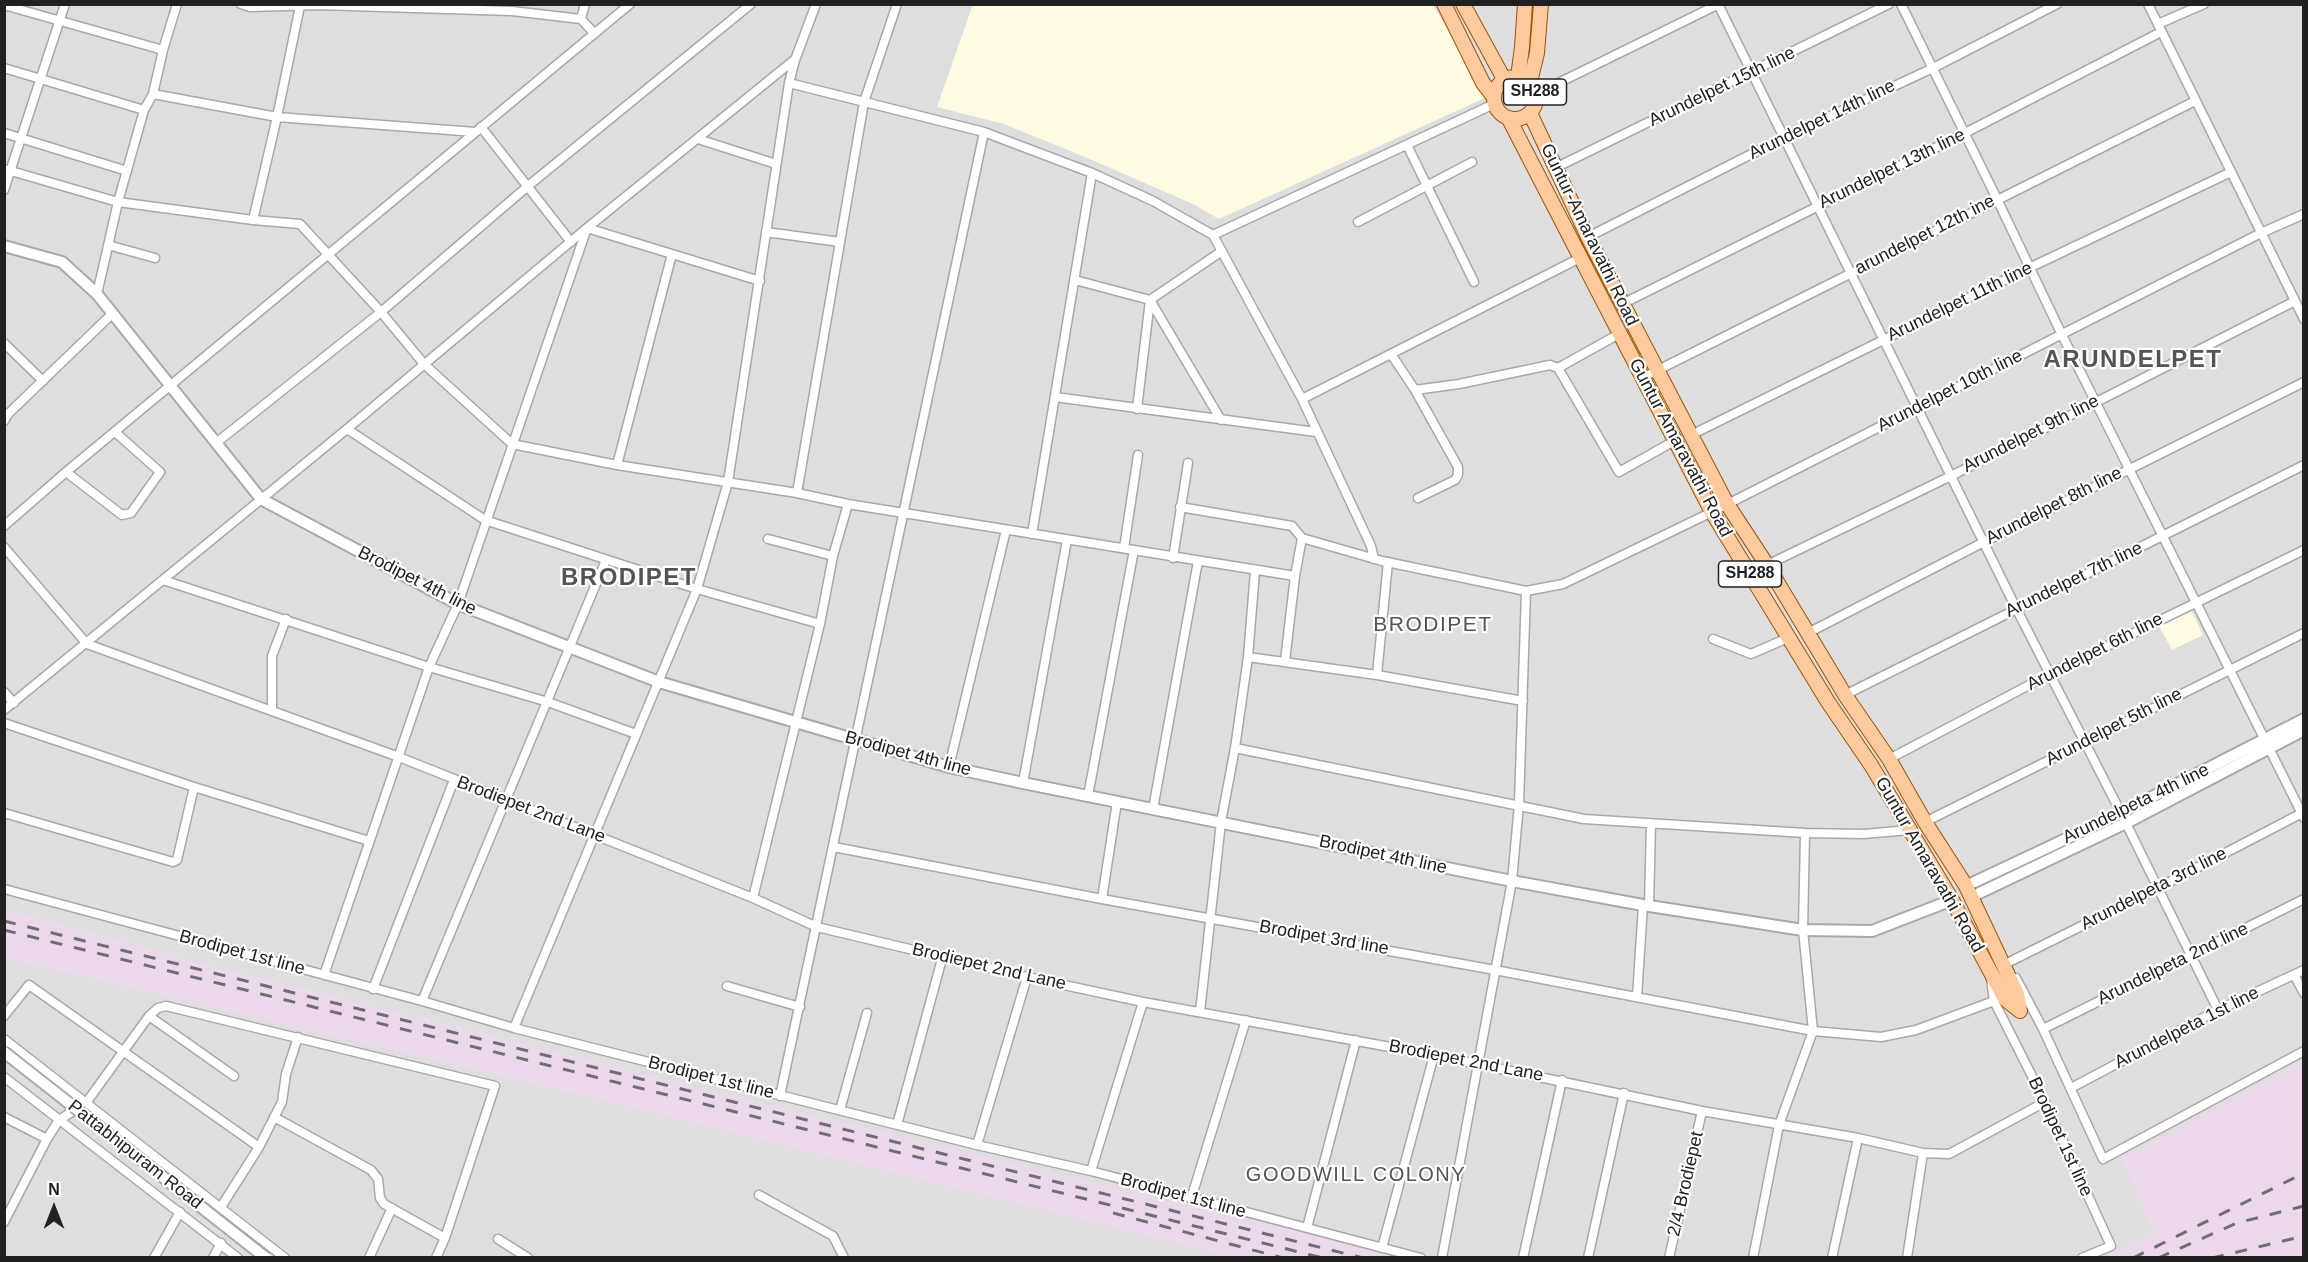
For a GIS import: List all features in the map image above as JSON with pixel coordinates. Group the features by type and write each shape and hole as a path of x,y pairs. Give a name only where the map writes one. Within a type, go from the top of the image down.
{"main road":[{"path":"1444,4 1493,100"},
{"path":"1463,4 1522,83"},
{"name":"SH288","path":"1522,83 1495,89 1493,100 1502,115 1516,119 1530,113 1534,107 1522,83 1525,4"},
{"name":"SH288","path":"1522,83 1537,53 1544,6"},
{"name":"Guntur-Amaravathi Road","path":"1530,113 1588,237 1727,504 1767,565 1806,634 1889,759 1925,822 1969,891 2000,965"},
{"name":"Guntur Amaravathi Road","path":"1509,118 1712,512 1953,900 2000,965 2005,999 2020,1011"}],"street":[{"path":"4,189 7,170 41,79 65,4"},
{"path":"97,294 118,202 144,110 153,94 177,4"},
{"path":"581,19 585,4"},
{"path":"4,526 630,4"},
{"path":"216,443 381,312 528,186 751,4"},
{"path":"514,1028 697,589 728,482 789,83 816,4"},
{"path":"797,493 864,102 897,4"},
{"name":"Arundelpet 15th line","path":"1555,168 1751,74 1889,4"},
{"path":"1900,4 2162,537 2303,814"},
{"name":"Arundelpet 14th line","path":"1588,237 1783,138 1933,68 2057,4"},
{"path":"2148,4 2304,319"},
{"name":"Arundelpet 13th line","path":"1622,304 1965,134 2204,4"},
{"path":"4,5 163,50"},
{"path":"247,5 513,8 581,19 594,33"},
{"path":"1522,83 1718,5 2218,1010"},
{"path":"253,220 300,6"},
{"path":"4,710 87,644 587,228 795,60"},
{"path":"4,68 144,110"},
{"path":"789,83 984,132 1092,172 1153,201 1213,235 1302,399 1371,546 1374,559"},
{"path":"153,94 277,117 478,130 528,186 571,242"},
{"path":"1213,235 1407,145 1493,100"},
{"name":"arundelpet 12th ine","path":"1642,378 1655,369 2195,101"},
{"path":"780,1096 984,132"},
{"path":"4,133 127,171"},
{"path":"698,139 776,164"},
{"path":"1407,145 1474,282"},
{"path":"1358,222 1472,162"},
{"path":"7,170 118,202 300,224 381,312 424,364 512,444 617,465 797,493 848,504 1295,576"},
{"path":"1032,534 1092,172"},
{"name":"Arundelpet 11th line","path":"1691,435 2029,268 2230,172"},
{"name":"Arundelpet 10th line","path":"1526,591 1563,584 1712,512 2261,233 2304,214"},
{"path":"587,228 760,281"},
{"path":"324,975 429,667 458,604 587,228"},
{"path":"766,232 840,242"},
{"path":"108,245 154,258"},
{"name":"Brodipet 4th line","path":"4,246 62,262 97,294 261,499 458,604 659,682 949,767 1512,881 1646,905 1803,930 1872,931 1953,900"},
{"path":"1137,409 1150,300 1222,251"},
{"path":"617,465 672,255"},
{"path":"1302,399 1581,258"},
{"path":"1075,280 1150,300 1221,420"},
{"name":"Arundelpet 9th line","path":"1767,565 1951,476 2096,400 2295,301"},
{"path":"4,421 8,414 113,313"},
{"path":"1558,368 1619,334"},
{"path":"4,343 42,381"},
{"path":"1391,354 1415,390 1458,467 1455,480 1418,498"},
{"path":"1415,390 1459,384 1550,365 1558,368 1618,472 1676,441"},
{"name":"Arundelpet 8th line","path":"1806,634 2130,468 2304,382"},
{"path":"1055,397 1316,432"},
{"path":"347,429 485,520 697,589 820,624"},
{"path":"66,472 122,515 131,513 160,472 116,432"},
{"path":"1124,548 1138,455"},
{"path":"1173,558 1188,463"},
{"name":"Arundelpet 7th line","path":"1845,695 2304,465"},
{"path":"753,898 820,624 833,556 848,504"},
{"path":"1180,507 1292,526 1302,538 1374,559 1526,591 1519,804 1512,881 1442,1257"},
{"path":"949,767 1006,530"},
{"path":"1285,661 1302,538"},
{"path":"768,539 833,556"},
{"path":"1023,783 1067,540"},
{"name":"Brodiepet 2nd Lane","path":"4,547 87,644 399,758 753,898 817,927 1143,1002 1434,1054 1702,1111 1858,1138 1923,1153 1949,1154 2045,1102"},
{"path":"1088,796 1134,550"},
{"name":"Arundelpet 6th line","path":"1889,759 2050,674 2304,550"},
{"path":"422,1000 606,560"},
{"path":"1154,809 1198,561"},
{"path":"1377,675 1388,562"},
{"path":"1200,1012 1221,822 1236,748 1248,657 1255,571"},
{"path":"163,580 429,667 548,702 636,734"},
{"path":"272,710 272,656 286,619"},
{"name":"Arundelpet 5th line","path":"1925,822 2304,633"},
{"path":"1713,639 1751,654 1790,637"},
{"path":"1248,657 1377,675 1523,701"},
{"path":"4,692 14,703"},
{"name":"Arundelpeta 4th line","path":"1969,891 2124,818 2266,744 2304,719"},
{"path":"4,723 194,787 369,841"},
{"name":"Arundelpeta 4th line","path":"2266,744 2304,730"},
{"path":"1236,748 1584,819 1805,833 1864,834 1909,830"},
{"path":"373,989 454,780"},
{"path":"4,813 173,862 177,860 194,787"},
{"path":"1102,899 1118,802"},
{"name":"Arundelpeta 3rd line","path":"2000,965 2303,814"},
{"path":"1637,997 1652,824"},
{"path":"1753,1257 1779,1125 1813,1031 1803,930 1805,833"},
{"name":"Brodipet 3rd line","path":"834,847 1813,1031 1881,1036 1916,1030 1994,1001"},
{"name":"Brodipet 1st line","path":"4,889 373,989 422,1000 514,1028 977,1145 1091,1171 1421,1257"},
{"name":"Arundelpeta 2nd line","path":"2043,1029 2304,899"},
{"path":"897,1125 943,955"},
{"path":"2000,965 2043,1029 2103,1159 2304,1051"},
{"name":"Brodipet 1st line","path":"2000,965 1994,1001 2045,1102 2111,1246 2082,1257"},
{"name":"Arundelpeta 1st line","path":"2071,1088 2218,1010 2304,970"},
{"path":"2294,975 2304,993"},
{"path":"977,1145 1027,977"},
{"path":"4,1016 29,985 259,1147"},
{"path":"727,986 800,1007"},
{"path":"1091,1171 1143,1002"},
{"path":"4,1222 59,1120 86,1103 149,1016 158,1008 166,1006 495,1086 445,1238 436,1257"},
{"path":"840,1110 867,1013"},
{"path":"149,1016 234,1076"},
{"path":"1191,1198 1246,1020"},
{"path":"221,1207 259,1147 282,1102 286,1074 298,1037"},
{"path":"4,1039 285,1257"},
{"path":"1307,1228 1356,1040"},
{"name":"Pattabhipuram Road","path":"4,1052 266,1257"},
{"path":"1382,1248 1434,1054"},
{"name":"Pattabhipuram Road","path":"4,1060 255,1257"},
{"path":"4,1077 238,1257"},
{"path":"1523,1257 1562,1080"},
{"path":"1588,1257 1624,1093"},
{"name":"2/4 Brodiepet","path":"1669,1257 1702,1111"},
{"path":"4,1117 47,1140"},
{"path":"274,1118 375,1174 380,1198 384,1204 445,1238"},
{"path":"1832,1257 1858,1138"},
{"path":"1907,1257 1923,1153"},
{"path":"759,1195 833,1236 844,1257"},
{"path":"369,1257 392,1208"},
{"path":"154,1257 180,1212"},
{"path":"498,1239 528,1257"},
{"path":"213,1257 221,1243"}],"shaded area":[{"path":"973,4 1433,5 1487,97 1219,219 1193,204 1004,124 937,107"},
{"path":"5,5 2303,5 2303,1257 5,1257"},
{"path":"2191,610 2203,635 2172,650 2159,626"},
{"path":"5,909 184,958 774,1106 1403,1257 1233,1257 576,1094 5,958"},
{"path":"2303,1061 2303,1257 2106,1257 2155,1234 2121,1159"}],"railway":[{"path":"4,921 1363,1258"},
{"path":"4,930 1323,1258"},
{"path":"2133,1258 2304,1173"},
{"path":"2158,1258 2237,1223 2304,1206"},
{"path":"1113,1213 1283,1258"},
{"path":"2212,1258 2304,1236"}],"district":[{"name":"ARUNDELPET","path":"2133,360"},
{"name":"BRODIPET","path":"629,578"},
{"name":"BRODIPET","path":"1433,625"},
{"name":"GOODWILL COLONY","path":"1356,1175"}]}
